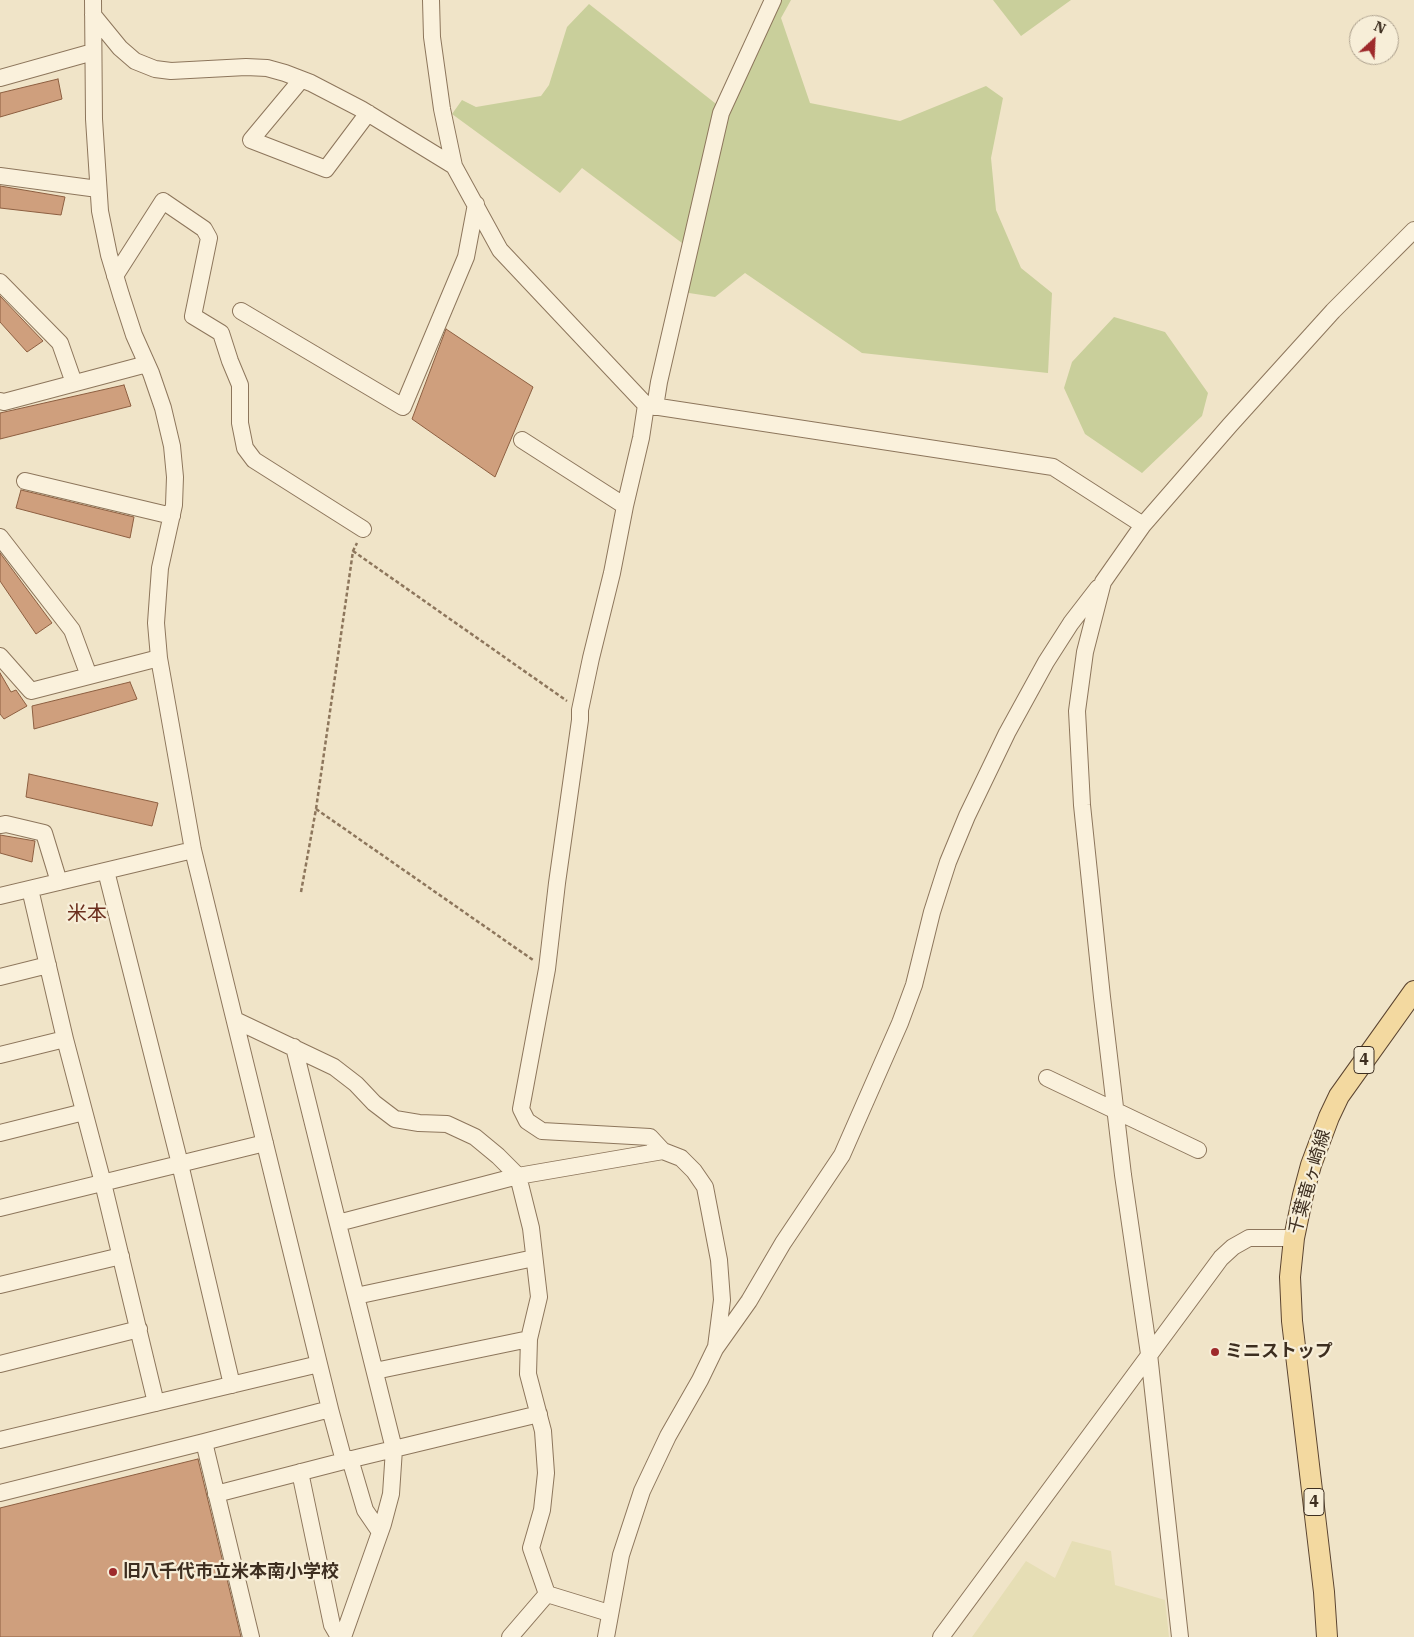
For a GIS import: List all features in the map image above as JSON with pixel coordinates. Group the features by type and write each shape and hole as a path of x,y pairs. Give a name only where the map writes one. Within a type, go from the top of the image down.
{"main road":[{"name":"千葉竜ヶ崎線","path":"1327,1637 1321,1563 1292,1321 1290,1277 1294,1238 1311,1165 1339,1096 1414,991"}],"street":[{"path":"431,0 432,37 442,109 454,166 500,250 651,406 1053,467 1143,526"},
{"path":"715,1349 722,1300 719,1260 705,1188 694,1171 681,1158 663,1151 650,1137 542,1131 527,1121 521,1109 547,969 580,710 612,573 625,506 641,438 658,382 722,113 773,0"},
{"path":"93,8 120,48 135,61 155,69 171,71 246,67 267,68 302,80 368,113 454,166"},
{"path":"93,8 92,52 100,211 115,276 134,335 163,408 172,446 175,476 172,516 160,568 156,623 159,658 193,850 330,1409 365,1510 380,1532"},
{"path":"0,78 92,52"},
{"path":"302,80 251,140 326,169 368,113"},
{"path":"0,176 98,189"},
{"path":"115,276 163,201 204,229 209,238 193,316 221,334 240,385 240,423 245,448 254,460 363,529"},
{"path":"241,311 403,407 466,257 476,204"},
{"path":"606,1637 621,1555 642,1491 668,1436 715,1349 749,1300 783,1243 842,1155 900,1023 914,985 932,912 948,862 967,816 1007,733 1046,662 1071,623 1143,526 1230,425 1333,311 1414,230"},
{"path":"0,282 60,343 74,383"},
{"path":"0,401 4,402 147,364"},
{"path":"522,440 625,506"},
{"path":"25,481 172,516"},
{"path":"0,537 72,630 89,676"},
{"path":"1103,582 1085,652 1077,711 1082,805 1115,1110 1149,1354 1180,1637"},
{"path":"0,656 31,692 159,658"},
{"path":"0,825 6,824 44,833 59,882"},
{"path":"0,896 193,850"},
{"path":"106,871 180,1164 232,1385"},
{"path":"30,888 65,1039 103,1183 156,1403"},
{"path":"0,977 48,965"},
{"path":"235,1020 334,1067 356,1084 374,1104 395,1119 419,1123 448,1124 475,1137 518,1176 531,1228 539,1297 529,1339 528,1374 543,1431 546,1474 542,1510 531,1548 547,1594"},
{"path":"0,1055 65,1039"},
{"path":"294,1047 394,1449 391,1494 380,1532 341,1637"},
{"path":"1047,1078 1198,1150"},
{"path":"0,1133 84,1112"},
{"path":"0,1208 265,1143"},
{"path":"338,1223 518,1176 663,1151"},
{"path":"941,1637 1221,1258 1233,1247 1249,1238 1294,1238"},
{"path":"0,1285 121,1256"},
{"path":"356,1296 534,1258"},
{"path":"0,1364 139,1329"},
{"path":"375,1371 529,1339"},
{"path":"0,1440 319,1364"},
{"path":"0,1493 330,1409"},
{"path":"216,1494 347,1460 539,1414"},
{"path":"204,1442 251,1637"},
{"path":"300,1472 332,1625 341,1637"},
{"path":"547,1594 610,1613"},
{"path":"510,1637 547,1594"}],"path":[{"path":"301,892 316,809 353,551 363,529"},
{"path":"353,551 580,710"},
{"path":"316,809 547,969"}],"shaded area":[{"path":"1072,1541 1111,1551 1115,1585 1165,1600 1169,1637 972,1637 1026,1561 1055,1578"}],"green space":[{"path":"768,0 791,0 781,18 810,103 900,121 986,86 1003,98 991,158 996,210 1021,268 1052,293 1048,373 862,353 745,273 715,297 689,293 677,276 686,246 582,168 560,193 452,114 462,100 476,107 541,96 549,85 567,27 589,4 720,107"},
{"path":"993,0 1071,0 1021,36"},
{"path":"1114,317 1165,332 1208,393 1202,416 1142,473 1085,434 1064,388 1072,362"}],"building":[{"path":"58,79 62,99 0,117 0,93"},
{"path":"0,186 65,197 61,215 0,208"},
{"path":"0,296 43,341 27,352 0,322"},
{"path":"446,329 533,387 495,477 412,419"},
{"path":"124,385 131,406 0,439 0,413"},
{"path":"21,490 134,517 130,538 16,508"},
{"path":"0,553 52,623 36,634 0,581"},
{"path":"0,673 11,692 16,690 27,706 4,719 0,714"},
{"path":"130,682 137,699 34,729 32,706"},
{"path":"29,774 158,803 152,826 26,797"},
{"path":"0,835 35,841 32,862 0,853"},
{"name":"旧八千代市立米本南小学校","path":"198,1459 241,1637 0,1637 0,1508"}],"place":[{"name":"ミニストップ","path":"1215,1352"},
{"name":"旧八千代市立米本南小学校","path":"113,1572"}],"district":[{"name":"米本","path":"87,914"}]}
